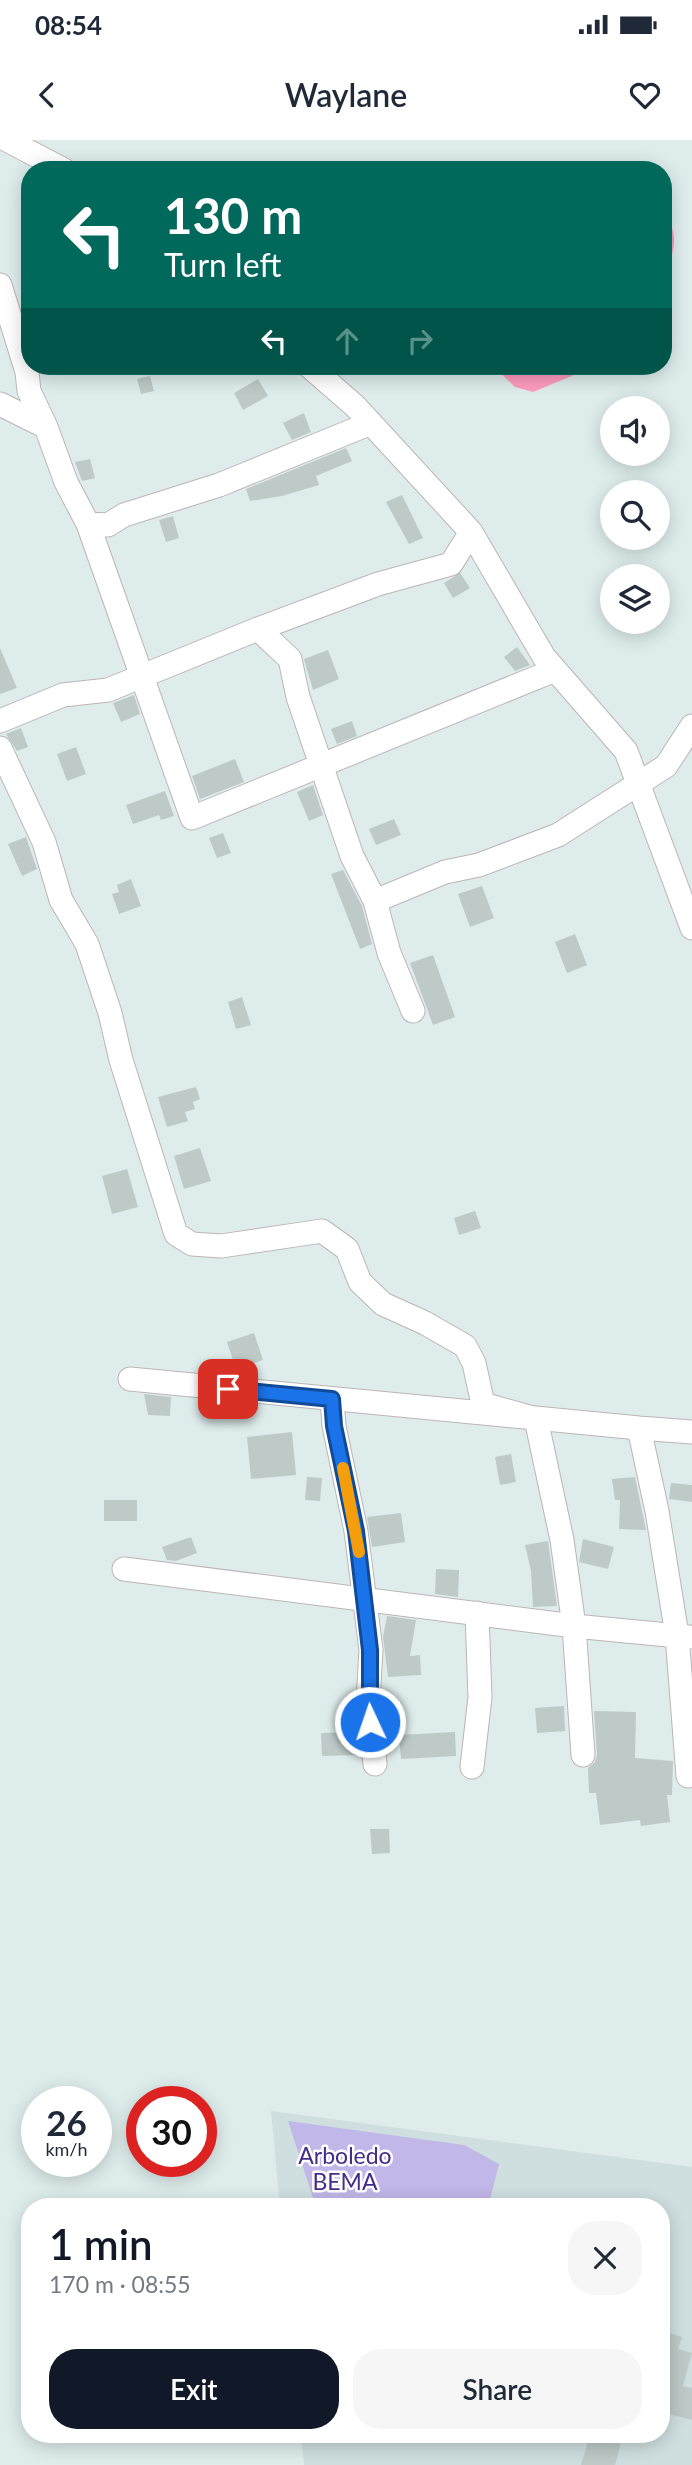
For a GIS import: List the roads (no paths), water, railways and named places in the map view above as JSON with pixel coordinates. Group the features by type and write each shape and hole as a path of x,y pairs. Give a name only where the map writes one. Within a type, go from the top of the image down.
{"street":[{"path":"7,140 47,161"},
{"path":"0,285 21,353"},
{"path":"27,375 29,391 46,427 66,482 88,523 192,818 555,670"},
{"path":"319,375 371,423 471,532 544,657 626,751 692,928"},
{"path":"0,404 46,427"},
{"path":"88,523 108,525 124,515 219,485 371,423"},
{"path":"0,720 63,695 108,690 143,674 378,584 451,564 471,532"},
{"path":"258,629 290,659 298,697 352,856 375,901 389,953 413,1011"},
{"path":"375,901 445,872 479,864 558,835 666,766 692,726"},
{"path":"0,748 44,842 61,900 87,944 176,1234 192,1244 220,1246 322,1231 347,1249 360,1282 383,1304 425,1322 465,1346 474,1363 483,1404 536,1419"},
{"path":"130,1379 692,1432"},
{"path":"332,1399 334,1426 356,1531 364,1597 370,1650 368,1701 375,1764"},
{"path":"536,1419 562,1540 574,1626 583,1755"},
{"path":"639,1429 684,1636 688,1776"},
{"path":"124,1569 364,1597 574,1626 684,1636"},
{"path":"472,1767 480,1697 477,1613"}],"park label":[{"name":"Arboledo BEMA","path":"345,2168"}]}
